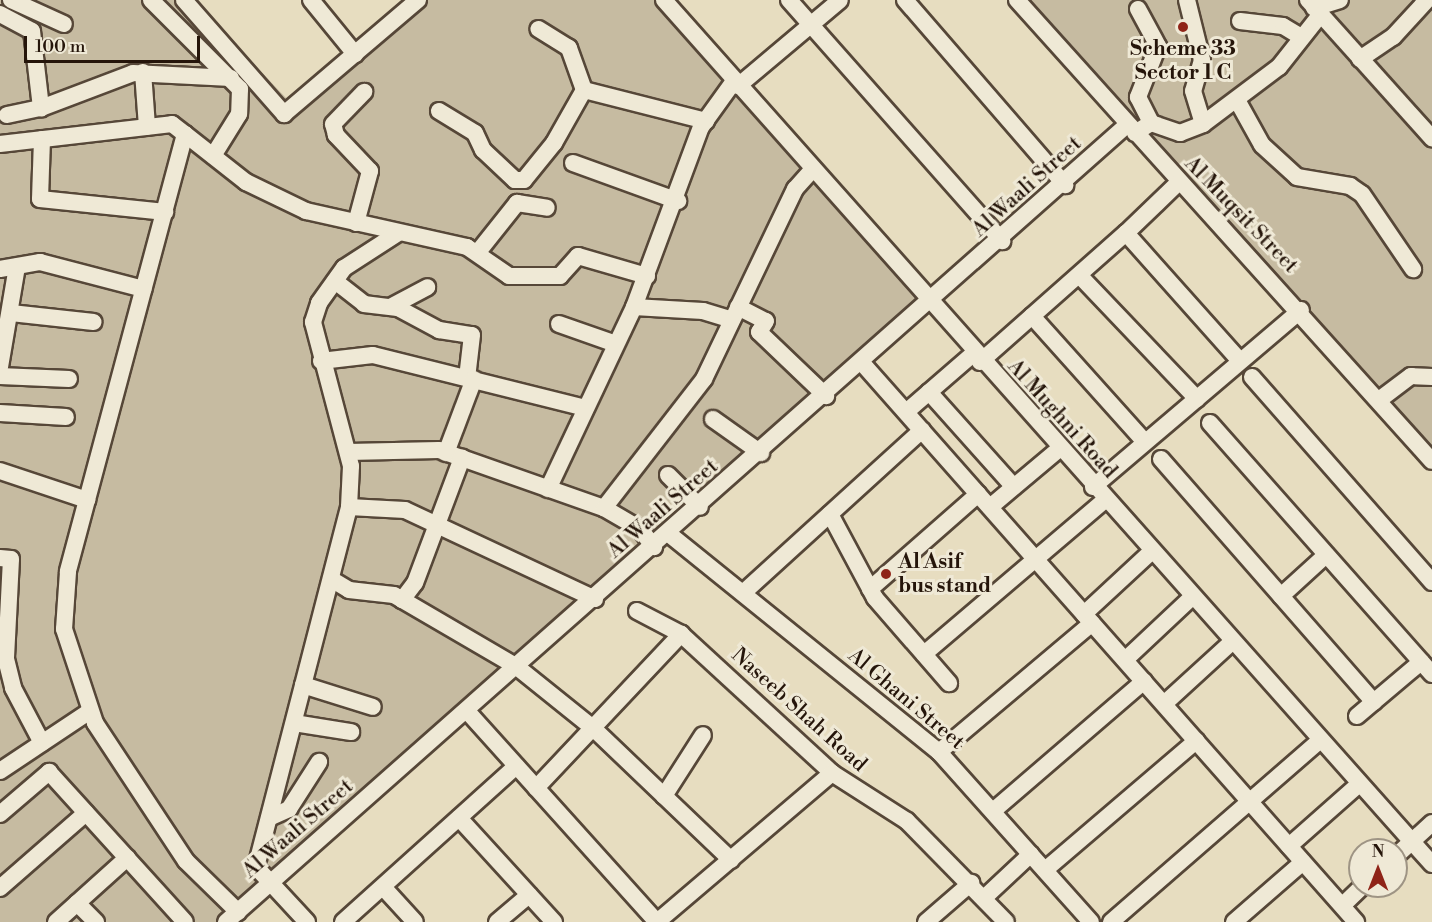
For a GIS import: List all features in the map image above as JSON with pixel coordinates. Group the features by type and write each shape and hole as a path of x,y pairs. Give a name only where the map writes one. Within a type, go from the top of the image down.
{"street":[{"path":"11,0 64,24"},
{"path":"151,0 240,89 239,114 213,156"},
{"path":"184,0 284,114 355,54 410,2"},
{"path":"311,0 355,54"},
{"name":"Al Mughni Road","path":"664,0 977,358 1432,864"},
{"path":"789,0 1002,241"},
{"path":"548,489 634,307 678,201 706,121 736,84 840,0"},
{"path":"905,0 1065,185"},
{"name":"Al Muqsit Street","path":"1017,0 1178,183 1301,310 1432,461"},
{"path":"1187,0 1202,60 1193,91 1203,124"},
{"path":"1138,9 1158,46 1137,97 1151,123 1180,133 1203,124 1279,67 1301,37 1314,8 1340,0"},
{"path":"1360,59 1393,37 1427,0"},
{"path":"1314,8 1432,138"},
{"path":"0,14 32,32 41,108"},
{"path":"1240,21 1283,26 1301,37"},
{"path":"439,111 475,133 483,150 521,181 554,143 584,90 569,48 538,29"},
{"path":"7,115 41,108 142,72 231,78"},
{"path":"142,72 147,127"},
{"path":"584,90 706,121"},
{"path":"356,223 370,171 336,135 333,124 364,92"},
{"path":"1237,100 1262,145 1298,177 1350,186 1362,194 1413,269"},
{"name":"Al Waali Street","path":"232,917 1065,185 1131,129 1151,123"},
{"path":"0,144 172,124 246,182 288,203 356,223 478,252 509,276 560,276 578,256 647,276"},
{"path":"185,134 68,572 64,629 90,711 155,820 232,917"},
{"path":"42,139 40,199 165,212"},
{"path":"573,163 678,201"},
{"path":"604,508 688,402 735,313 795,189 812,170"},
{"path":"906,412 929,392 1032,316 1126,233 1178,183"},
{"path":"478,252 517,203 547,208"},
{"path":"307,922 256,867 350,507 348,452 321,361 313,322 344,268 398,233"},
{"path":"1126,233 1240,361"},
{"path":"0,269 40,262 144,289"},
{"path":"0,367 18,266"},
{"path":"1079,275 1197,399"},
{"path":"335,281 364,304 392,306 439,330 472,335 470,379 454,456 436,524 415,583 402,600"},
{"path":"392,306 427,287"},
{"path":"634,307 735,313 766,321 759,332 826,396"},
{"path":"1093,487 1301,310"},
{"path":"11,313 94,322"},
{"path":"1032,316 1145,442"},
{"path":"559,324 616,344"},
{"path":"321,361 373,355 586,408"},
{"path":"863,364 1356,922"},
{"path":"0,376 69,379"},
{"path":"1379,400 1411,376 1432,377"},
{"path":"1252,377 1432,582"},
{"path":"929,392 1014,487"},
{"path":"0,413 66,417"},
{"path":"713,419 760,453"},
{"path":"1209,423 1427,668 1374,702 1357,716"},
{"path":"743,593 921,430"},
{"path":"990,507 1059,448"},
{"path":"348,452 454,456 604,508 640,529 654,547"},
{"path":"1161,459 1374,702"},
{"path":"0,471 87,500"},
{"path":"668,475 700,507"},
{"path":"870,589 978,494"},
{"path":"924,654 1105,500"},
{"path":"350,507 405,510 595,599"},
{"path":"830,514 870,589 949,683"},
{"name":"Al Ghani Street","path":"669,534 939,752 1091,922"},
{"path":"939,752 1088,618 1151,552"},
{"path":"1281,596 1326,555"},
{"path":"0,558 11,559 6,659 13,688 42,743"},
{"path":"331,579 349,590 402,600 517,667 596,730 731,860"},
{"path":"1125,660 1192,597"},
{"name":"Naseeb Shah Road","path":"637,611 681,633 832,773 907,821 971,883 1006,922"},
{"path":"536,788 596,730 681,633"},
{"path":"1164,704 1232,642"},
{"path":"993,811 1144,681"},
{"path":"303,685 373,707"},
{"path":"0,771 90,711"},
{"path":"467,711 657,922 832,773"},
{"path":"294,723 351,732"},
{"path":"664,796 703,735"},
{"path":"1111,922 1320,740"},
{"path":"1046,870 1196,741"},
{"path":"269,818 289,809 319,762"},
{"path":"343,922 516,766"},
{"path":"0,814 49,772 185,922"},
{"path":"1289,846 1359,783"},
{"path":"0,888 86,813"},
{"path":"459,818 554,922"},
{"path":"1408,845 1432,823"},
{"path":"984,898 1031,854"},
{"path":"56,922 127,858"},
{"path":"1234,922 1303,861"},
{"path":"926,922 971,883"},
{"path":"383,887 415,922"},
{"path":"497,922 529,895"},
{"path":"1343,905 1350,898"},
{"path":"77,903 96,922"}],"shaded area":[{"path":"0,0 193,0 288,100 427,0 664,0 930,305 227,922 0,922"},
{"path":"1028,0 1432,0 1432,463"}],"place":[{"name":"Scheme 33 Sector 1 C","path":"1183,27"},
{"name":"Al Asif bus stand","path":"886,574"}]}
